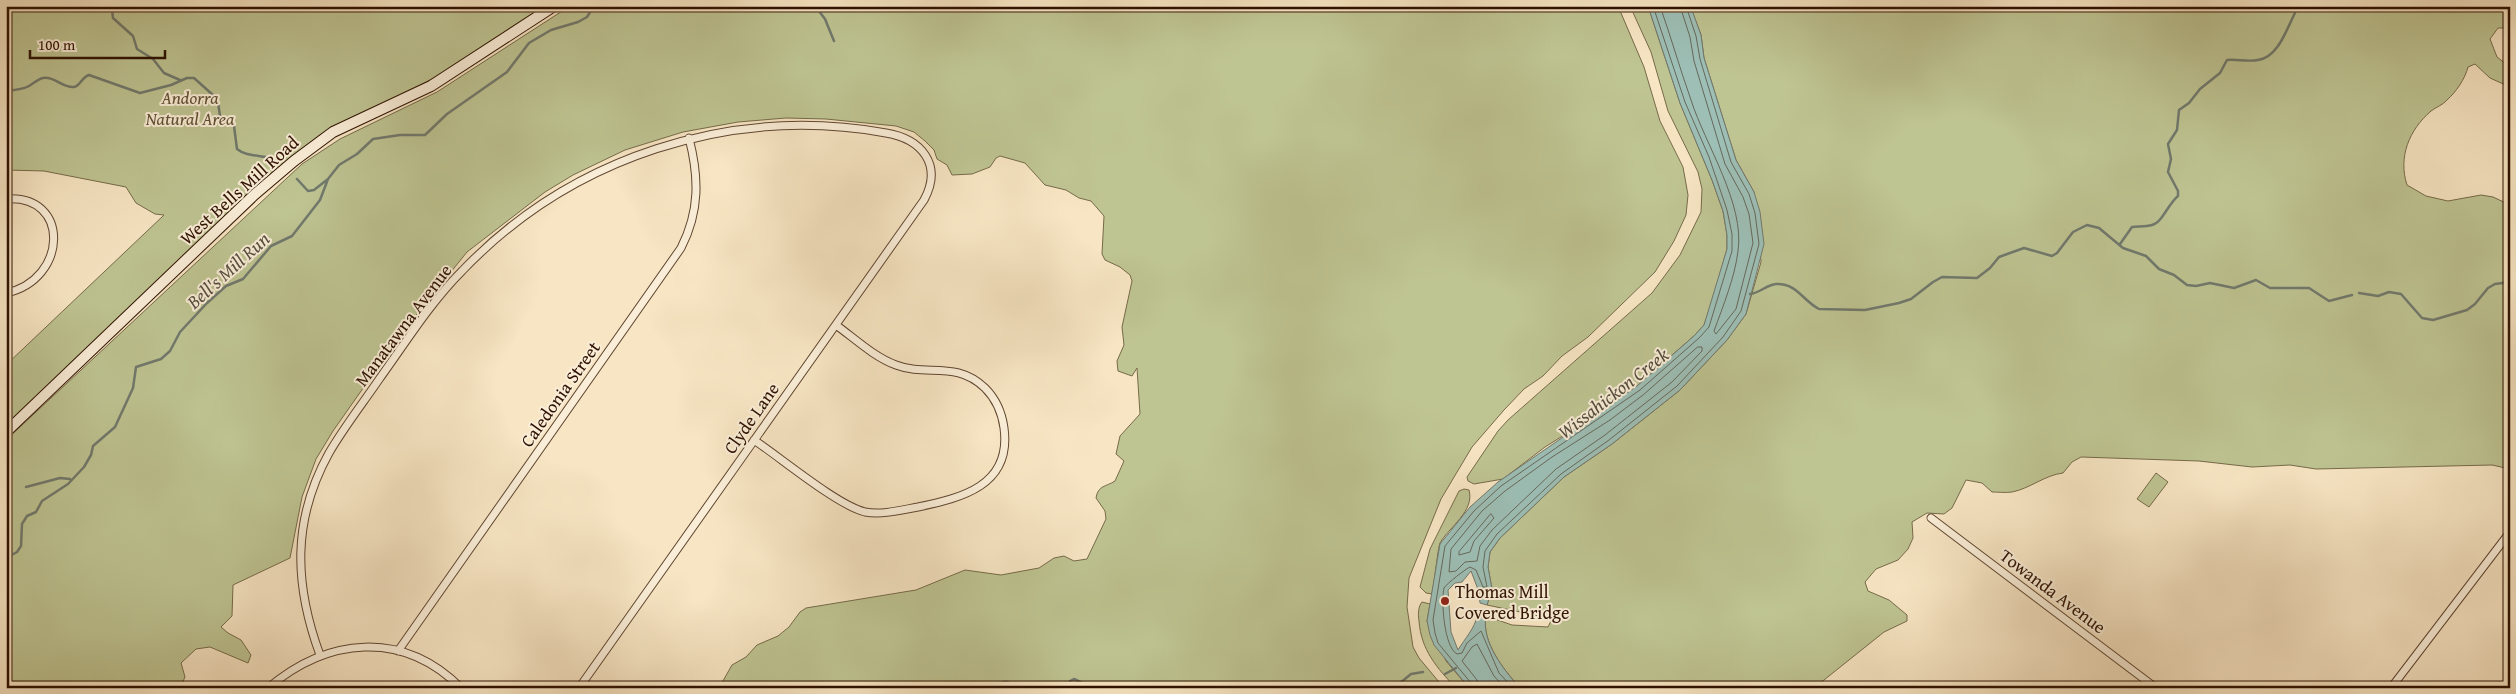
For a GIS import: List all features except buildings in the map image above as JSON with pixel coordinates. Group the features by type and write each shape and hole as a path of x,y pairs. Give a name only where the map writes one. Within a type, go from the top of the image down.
{"street":[{"name":"West Bells Mill Road","path":"6,432 254,194 294,161 333,132 438,82 554,6"},
{"name":"Manatawna Avenue","path":"320,655 308,621 300,577 302,535 308,504 318,476 333,446 404,345 459,273 488,245 528,213 565,188 604,168 649,150 689,138 741,128 773,125 850,128 907,138 918,145 928,160"},
{"name":"Caledonia Street","path":"398,651 681,248 692,221 697,194 696,165 689,138"},
{"name":"Clyde Lane","path":"579,688 924,200 931,180 928,160"},
{"path":"6,199 19,199 38,208 48,219 54,239 50,260 41,273 19,289 6,293"},
{"path":"754,440 850,506 865,512 882,513 953,500 975,490 989,478 998,464 1003,448 1004,431 1001,414 994,398 971,377 946,369 912,369 894,364 836,324"},
{"name":"Towanda Avenue","path":"1931,518 2156,688"},
{"path":"2391,688 2510,532"},
{"path":"268,688 293,668 320,655 356,648 398,651 435,667 460,688"}],"green space":[{"name":"Andorra Natural Area","path":"6,6 546,6 444,73 320,135 258,185 6,425 6,365 164,215 155,214 136,203 126,187 44,171 6,170"},
{"path":"570,6 1618,6 1644,67 1660,121 1683,167 1688,195 1686,215 1674,241 1655,272 1588,337 1562,356 1543,376 1524,389 1504,410 1472,447 1441,499 1409,578 1407,607 1413,647 1419,658 1444,688 719,688 732,665 746,657 757,645 778,636 806,608 916,590 965,570 1001,575 1039,568 1054,558 1064,556 1074,561 1087,559 1106,519 1105,511 1096,498 1097,494 1101,488 1115,481 1124,461 1116,454 1120,436 1140,414 1137,368 1132,376 1118,371 1117,361 1124,345 1122,327 1132,281 1130,275 1120,267 1105,260 1102,254 1104,216 1091,201 1079,198 1066,190 1045,185 1025,163 1000,156 996,158 990,167 972,174 952,175 947,165 937,159 934,150 925,141 914,132 896,126 826,119 786,118 738,122 683,132 625,150 573,175 545,192 467,252 413,319 397,345 373,374 333,431 316,459 302,497 290,558 233,585 232,616 221,627 241,640 251,655 248,663 210,647 196,649 181,663 185,677 180,688 6,688 6,440 302,164 340,139 437,92"},
{"path":"1630,6 1648,6 1680,103 1723,211 1727,249 1712,302 1704,325 1637,386 1604,410 1545,447 1503,479 1474,484 1468,481 1467,477 1498,431 1508,420 1652,293 1680,255 1701,212 1702,189 1698,172 1668,111 1651,52"},
{"path":"1690,6 2510,6 2510,28 2498,28 2490,39 2497,57 2510,67 2510,87 2490,78 2475,64 2468,67 2454,93 2444,103 2423,118 2411,135 2407,145 2404,164 2407,185 2426,196 2448,201 2481,195 2493,197 2510,205 2510,469 2492,465 2316,469 2290,465 2252,467 2199,461 2081,457 2072,462 2063,473 2050,476 2012,492 1992,492 1982,483 1966,480 1952,508 1944,514 1927,513 1912,522 1913,538 1908,549 1898,560 1876,569 1865,582 1868,591 1889,600 1907,615 1907,621 1884,632 1814,688 1520,688 1507,673 1490,645 1485,626 1486,616 1512,625 1548,627 1551,621 1544,617 1487,605 1492,589 1488,567 1490,552 1500,538 1564,477 1612,444 1680,390 1727,340 1746,314 1761,262 1754,192 1736,160 1704,58 1701,35"},
{"path":"2156,473 2168,482 2149,507 2137,499"},
{"path":"1469,490 1470,498 1468,505 1465,512 1440,543 1432,594 1426,593 1420,587 1430,549 1459,491"},
{"path":"1422,602 1430,604 1427,621 1446,661 1469,688 1456,688 1431,658 1420,631 1418,613"}],"water":[{"path":"1648,6 1690,6 1701,35 1704,58 1736,160 1754,192 1760,212 1764,244 1746,314 1727,340 1680,390 1612,444 1564,477 1500,538 1490,552 1488,567 1492,589 1487,605 1480,603 1479,592 1471,571 1462,582 1455,583 1448,590 1451,632 1458,650 1472,629 1478,614 1486,616 1485,626 1490,645 1507,673 1520,688 1469,688 1434,645 1427,621 1440,544 1470,507 1498,482 1637,386 1695,335 1704,325 1727,249 1723,211 1680,103"}],"waterway":[{"name":"Bell's Mill Run","path":"6,558 17,552 21,546 22,524 27,516 36,512 42,501 68,484 84,467 91,455 93,446 115,427 133,388 136,367 161,359 170,351 180,332 207,303 226,286 243,279 271,246 292,236 320,200 328,179 339,165 357,154 373,139 400,135 425,135 447,114 507,72 529,43 551,30 578,22 587,17 594,6"},
{"path":"815,6 825,19 834,41"},
{"path":"2120,244 2132,227 2156,224 2178,196 2178,191 2168,172 2171,159 2168,144 2177,130 2179,110 2189,103 2200,89 2220,73 2227,60 2254,61 2271,54 2285,34 2295,13 2294,6"},
{"path":"112,10 113,18 133,36 137,49 153,59 164,73 180,80"},
{"path":"6,91 24,88 43,78 74,87 89,75 140,93 171,85 187,78 194,78 218,102 220,116 234,126 237,149 247,154 274,159 278,162"},
{"path":"297,179 308,191 314,190 328,179"},
{"path":"1750,294 1772,285 1783,284 1795,289 1813,306 1819,309 1865,310 1911,299 1942,277 1977,278 1990,268 1999,257 2024,248 2052,256 2057,253 2073,232 2087,225 2099,228 2123,248 2146,256 2159,269 2174,275 2187,285 2196,286 2210,283 2234,288 2256,280 2270,288 2309,288 2329,301 2352,295"},
{"path":"2359,293 2378,296 2389,292 2401,294 2422,318 2433,320 2467,310 2475,304 2488,288 2495,284 2510,282"},
{"path":"26,487 60,478 70,479"},
{"path":"1445,674 1456,668"},
{"path":"1394,688 1411,674 1423,672"},
{"path":"1067,688 1070,681 1074,679 1093,688"},
{"path":"993,688 1007,682 1014,688"},
{"path":"1110,688 1119,688"}],"place":[{"name":"Thomas Mill Covered Bridge","path":"1445,601"}],"water label":[{"name":"Wissahickon Creek","path":"1613,393"}]}
